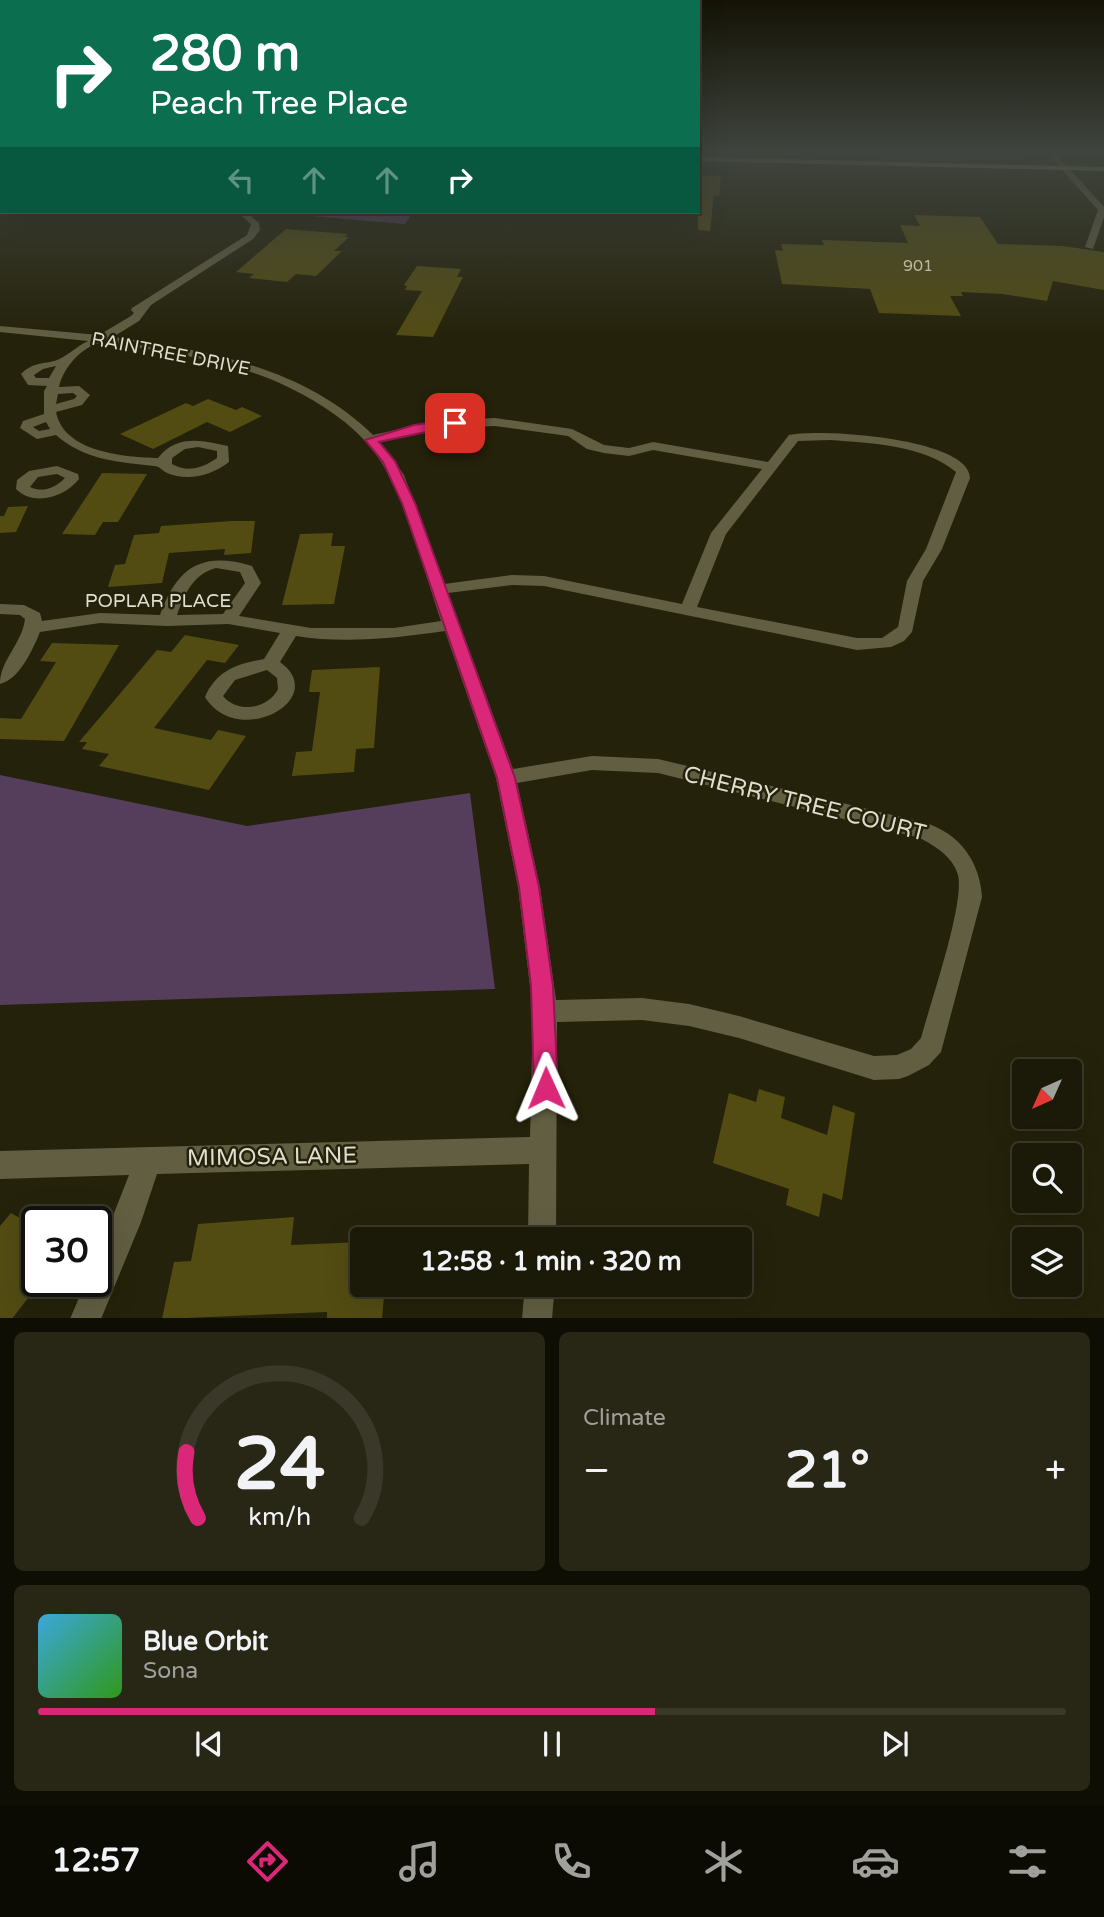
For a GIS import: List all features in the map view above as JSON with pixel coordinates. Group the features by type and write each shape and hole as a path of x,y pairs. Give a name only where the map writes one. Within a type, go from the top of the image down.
{"street":[{"path":"59,431 37,435 26,428 28,424 49,413 78,402 85,394 75,389 32,382 27,374 39,366 65,361 103,335 139,317 145,305 250,237 255,230 255,222 245,215"},
{"path":"1090,247 1101,215"},
{"name":"RAINTREE DRIVE","path":"0,329 103,335 274,374 332,405 371,440 397,475 506,778 529,887 545,1011 542,1227"},
{"path":"65,361 50,387 49,413 59,431 81,447 118,458 163,462"},
{"path":"371,440 414,428 469,422 520,424 572,433 592,446 604,449 629,452 653,446 772,467"},
{"path":"440,589 512,580 544,581 856,644 885,643 898,637 905,628 915,580 934,549 963,478 961,466 933,452 813,434 789,442 719,533 688,609"},
{"path":"57,470 61,463 81,447"},
{"path":"167,621 183,581 201,569 228,564 246,569 253,583 228,619"},
{"path":"0,609 14,608 31,613 34,627 12,668 0,678"},
{"name":"POPLAR PLACE","path":"34,627 100,618 167,621 228,619 290,631 394,633 450,625"},
{"path":"270,664 290,631"},
{"name":"CHERRY TREE COURT","path":"506,778 592,763 658,766 926,831 957,852 972,882 971,897 932,1044 920,1057 899,1067 874,1068 739,1027 689,1015 630,1009 545,1011"},
{"name":"MIMOSA LANE","path":"0,1165 544,1150"},
{"path":"85,1318 127,1222 148,1159"},
{"path":"537,1318 539,1297"}],"shaded area":[{"path":"308,215 411,215 405,224"},
{"path":"0,775 247,826 470,793 495,989 0,1005"}],"building":[{"path":"698,215 712,215 710,231 698,230"},
{"path":"914,215 980,217 998,244 1063,246 1104,252 1104,290 1053,281 1047,301 1003,294 961,292 963,296 950,296 961,316 879,313 870,289 782,284 775,250 783,251 781,244 824,245 822,240 908,243 900,225 920,226"},
{"path":"286,229 348,234 344,237 349,237 334,251 342,251 316,276 296,274 287,282 249,278 254,274 236,272"},
{"path":"417,266 461,269 457,277 463,277 433,337 396,335 422,291 405,290 407,286 404,285"},
{"path":"208,399 236,410 242,407 262,416 230,432 207,422 153,449 120,434 186,403 193,406"},
{"path":"102,473 147,474 118,522 103,522 95,535 62,534"},
{"path":"28,506 16,532 0,533 0,516 4,516 8,507"},
{"path":"255,521 251,553 224,555 225,549 169,553 162,583 108,587 115,565 125,564 134,535 159,533 161,526"},
{"path":"333,533 331,546 345,546 334,604 282,605 300,534"},
{"path":"185,635 239,645 225,663 207,660 154,728 211,740 218,730 246,736 209,790 99,766 109,754 82,749 87,742 79,742 157,650 171,652"},
{"path":"52,643 119,645 64,741 0,739 0,718 21,719 56,662 40,661"},
{"path":"380,667 374,748 356,749 354,772 292,776 296,752 312,751 320,692 309,692 312,670"},
{"path":"759,1089 785,1097 781,1118 827,1135 833,1105 855,1113 842,1200 823,1193 819,1217 786,1205 789,1189 713,1163 729,1093 756,1102"},
{"path":"11,1213 21,1219 21,1297 29,1297 13,1318 0,1318 0,1226"},
{"path":"294,1217 291,1245 350,1243 350,1297 384,1297 382,1318 327,1318 327,1312 162,1318 174,1262 191,1261 198,1224"}],"route":[{"path":"455,423 414,428 371,440 397,475 506,778 529,887 542,986 546,1088"}]}
